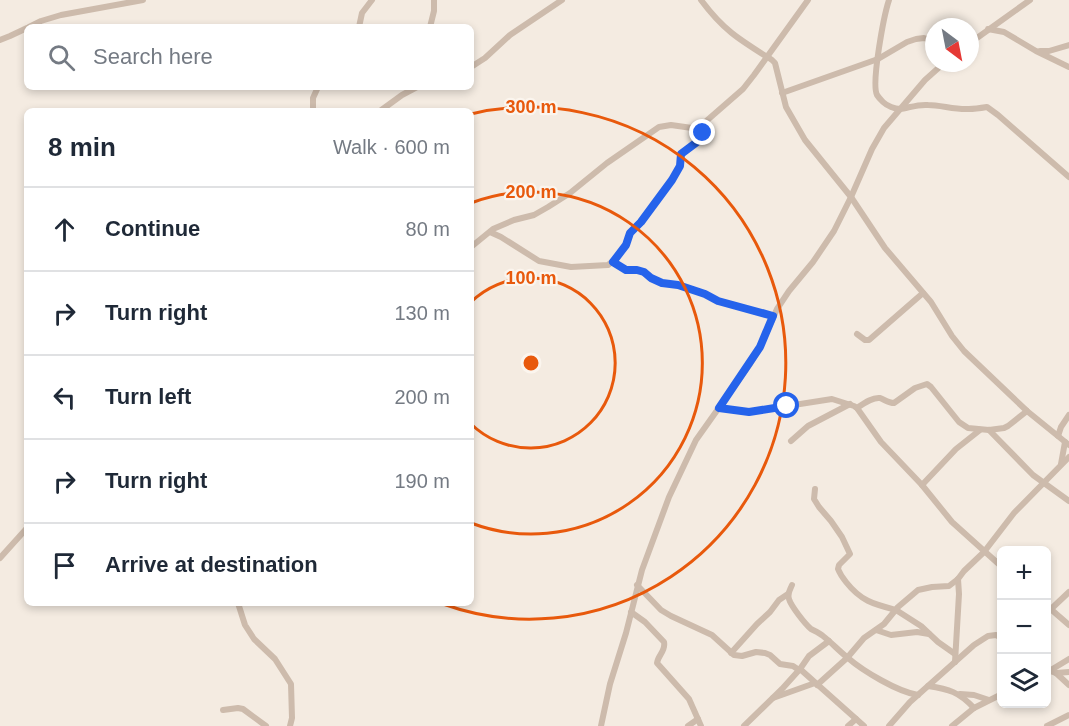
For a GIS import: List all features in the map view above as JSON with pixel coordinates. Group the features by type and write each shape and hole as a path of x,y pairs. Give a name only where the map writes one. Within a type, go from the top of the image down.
{"street":[{"path":"35,24 60,15 143,0"},
{"path":"359,24 360,18 372,0"},
{"path":"431,24 434,0"},
{"path":"474,65 510,35 562,0"},
{"path":"701,0 729,32 772,60 776,67 786,107 805,140 851,197 885,248 931,302 964,351 1027,411 1067,444 1061,465"},
{"path":"474,244 489,231 514,220 534,215 548,207 659,127 670,125 692,128 704,123 743,89 808,0"},
{"path":"889,0 883,21 878,59 877,96 889,106 900,109 928,105 971,110 987,107 1069,177"},
{"path":"979,36 1030,0"},
{"path":"988,29 1004,32 1069,67"},
{"path":"0,40 24,30"},
{"path":"782,93 878,59 907,42 925,38"},
{"path":"1036,51 1048,51 1069,45"},
{"path":"601,726 637,585 680,471 696,440 760,347 773,316 789,291 813,262 834,231 884,128 934,72"},
{"path":"313,108 313,98 317,90"},
{"path":"384,108 411,90"},
{"path":"489,231 539,261 571,267 606,266 613,262 626,245 630,233 672,180 680,166 681,154 697,142 703,133 704,123"},
{"path":"613,262 626,270 644,272 662,283 678,285 718,301 773,316"},
{"path":"857,334 869,340 923,293"},
{"path":"791,441 808,426 854,406 876,398 894,403 915,388 927,384 959,422 968,428 988,430 1008,426 1027,411"},
{"path":"719,408 749,412 832,399 854,406 885,447 922,484 952,522 997,563"},
{"path":"1059,436 1061,427 1069,415"},
{"path":"922,484 956,449 980,429"},
{"path":"988,430 1043,483 1069,501"},
{"path":"773,699 816,684 846,658 864,638 884,624 918,590 932,586 949,586 958,579 984,552 1014,513 1069,457"},
{"path":"815,489 814,499 842,537 850,554 838,569 854,592 863,599 896,610 921,626 955,654"},
{"path":"0,558 24,531"},
{"path":"955,662 958,579"},
{"path":"637,585 661,610 712,635 737,656 765,652 780,664 793,666 864,726"},
{"path":"731,652 779,600 788,594 792,585"},
{"path":"1051,606 1069,592"},
{"path":"788,594 791,603 806,623 846,658 890,685 918,695"},
{"path":"239,606 245,625 254,639 275,659 291,684 292,718 290,726"},
{"path":"1051,609 1069,625"},
{"path":"631,612 645,622 664,642 664,650 657,663 689,699 701,726"},
{"path":"876,630 891,635 917,632 929,634"},
{"path":"889,726 918,695 982,639 997,635"},
{"path":"744,726 773,699 799,670 808,656 829,641"},
{"path":"1051,671 1069,659"},
{"path":"1051,672 1069,672"},
{"path":"1051,673 1069,685"},
{"path":"928,686 989,700"},
{"path":"959,694 974,708"},
{"path":"952,726 974,708 997,696"},
{"path":"223,710 243,709 266,726"},
{"path":"1047,726 1069,715"},
{"path":"688,726 698,719"},
{"path":"848,726 856,719"}],"route":[{"path":"703,133 697,142 681,154 680,166 672,180 638,227 630,233 626,245 613,262 622,269 644,272 647,276 662,283 675,284 718,301 773,316 760,347 719,408 749,412 787,406"}]}
